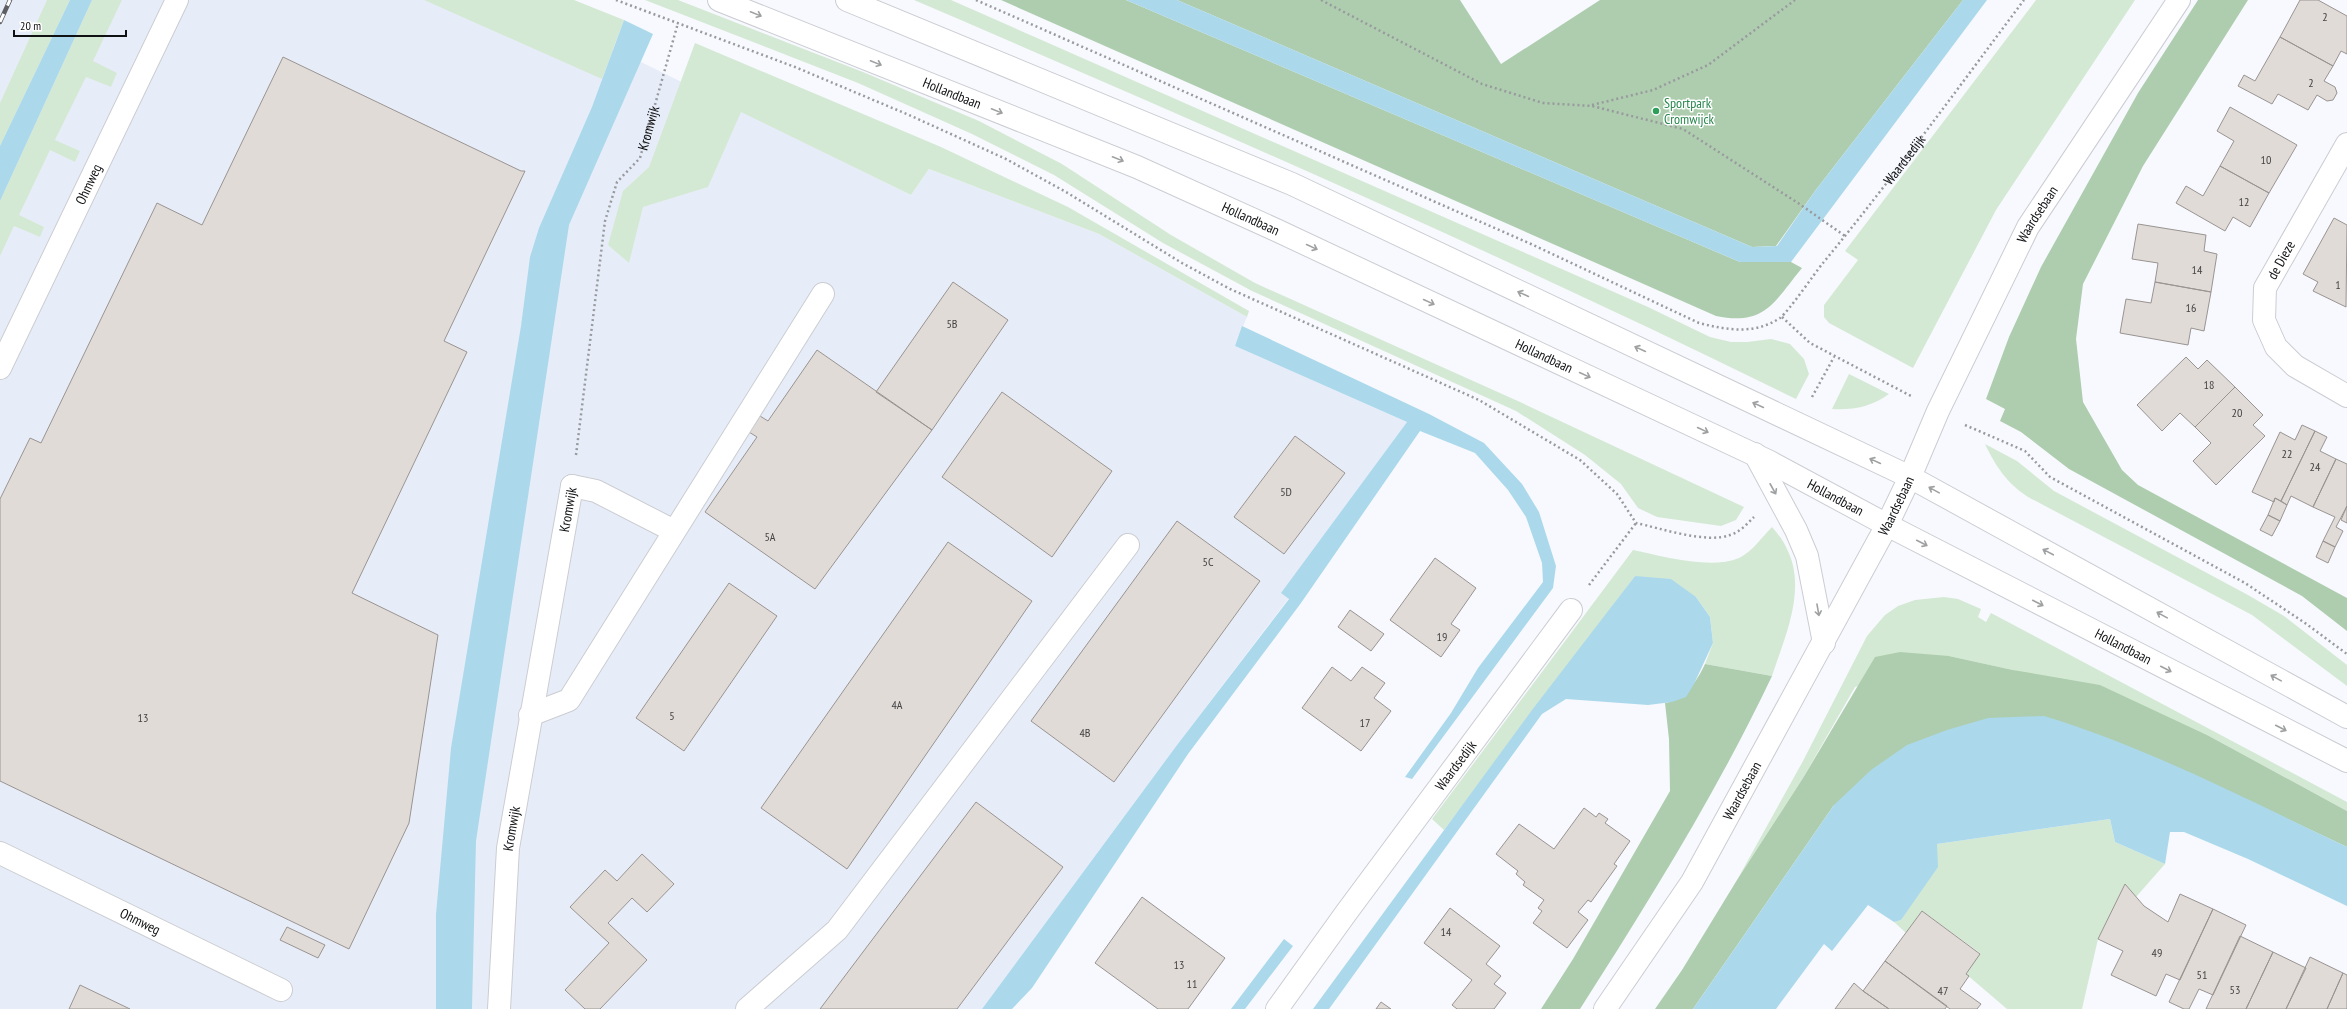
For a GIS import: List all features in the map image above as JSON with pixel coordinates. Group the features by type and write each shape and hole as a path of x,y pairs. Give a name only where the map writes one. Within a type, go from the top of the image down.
{"main road":[{"name":"Ohmweg","path":"0,368 177,0"},
{"name":"Hollandbaan","path":"719,0 1137,167 1755,454 1887,525 2347,761"},
{"path":"847,0 1292,184 1910,477 2347,717"},
{"name":"Waardsebaan","path":"1605,1009 1692,882 1824,643 1887,525 1910,477 1938,411 2028,227 2179,0"},
{"name":"de Dieze","path":"2347,144 2265,288 2264,320 2276,347 2295,366 2347,396"},
{"path":"530,716 569,700 822,294"},
{"path":"1755,454 1796,530 1807,556 1824,643"},
{"path":"572,486 596,491 674,531"},
{"name":"Kromwijk","path":"499,1009 508,848 530,716 572,486"},
{"path":"747,1009 837,930 1128,546"},
{"name":"Waardsedijk","path":"1277,1009 1346,913 1571,610"},
{"name":"Ohmweg","path":"0,853 280,990"}],"path":[{"path":"616,0 795,67 910,115 1006,159 1066,192 1182,264 1230,289 1479,400 1580,460 1616,494 1636,523 1571,610"},
{"path":"976,0 1531,244 1699,323 1725,330 1742,330 1760,328 1782,317 1810,343 1938,411 2025,451 2050,477 2244,583 2306,623 2347,654"},
{"path":"1321,0 1482,84 1543,103 1592,106 1683,130 1798,203 1845,236"},
{"path":"1592,106 1653,90 1708,65 1795,0"},
{"name":"Waardsedijk","path":"1782,317 2024,0"},
{"name":"Kromwijk","path":"572,486 605,221 617,182 640,158 678,23"}],"shaded area":[{"path":"0,0 480,0 637,60 911,195 929,169 1099,234 1247,317 1235,346 1407,422 1282,593 1289,598 1177,745 982,1009 0,1009"}],"green space":[{"path":"47,0 70,0 0,146 0,103"},
{"path":"92,0 122,0 93,61 117,73 111,87 86,77 55,140 80,151 75,162 50,150 19,215 44,227 40,237 14,226 0,256 0,201"},
{"path":"424,0 574,0 624,20 602,79"},
{"path":"645,0 678,0 863,72 979,121 1062,164 1171,235 1255,283 1520,402 1744,507 1736,520 1721,526 1657,517 1638,508 1621,484 1585,455 1516,411 1252,291 1163,243 1054,175 972,134 858,83"},
{"path":"914,0 951,0 1648,307 1710,337 1731,342 1771,339 1790,344 1804,359 1809,374 1796,399 1687,346 1358,194"},
{"path":"1001,0 1126,0 1740,262 1791,262 1802,268 1775,301 1757,314 1746,318 1716,316"},
{"name":"Sportpark Cromwijck","path":"1177,0 1460,0 1501,64 1600,0 1963,0 1815,191 1776,246 1752,247"},
{"path":"2036,0 2135,0 1996,210 1913,368 1829,323 1824,317 1824,305 1858,260 1845,251"},
{"path":"2198,0 2248,0 2143,166 2083,284 2076,339 2083,402 2122,470 2138,485 2347,598 2347,631 2302,596 2069,469 2021,432 2000,421 2005,409 1986,399 2009,337 2041,267 2138,93"},
{"path":"695,43 941,147 1068,207 1249,311 1247,317 1099,234 929,169 911,195 741,112 708,187 643,207 629,263 608,245 623,191 649,167"},
{"path":"1849,374 1889,394 1876,402 1862,407 1832,409"},
{"path":"1985,444 2017,461 2054,491 2248,595 2284,616 2347,665 2347,686 2252,615 2028,497 2014,486 2003,474 1993,460"},
{"path":"1772,527 1782,539 1792,563 1795,579 1795,595 1788,628 1772,676 1705,664 1713,643 1710,617 1696,597 1635,576 1444,830 1432,819 1633,550 1686,561 1714,563 1727,561 1739,558 1748,552"},
{"path":"1944,597 1958,599 1981,609 1978,617 1986,622 1991,613 2347,802 2347,811 2209,736 2013,670 1949,656 1855,687 1803,778 1737,880 1803,761 1867,636 1885,615 1898,606 1915,600"},
{"path":"1900,652 1949,656 2013,670 2100,685 2209,736 2347,811 2347,847 2192,774 1834,805 1693,1009 1655,1009 1682,970 1737,880 1803,778 1875,657"},
{"path":"1705,664 1772,676 1728,762 1681,846 1580,1009 1541,1009 1573,959 1670,791 1669,739 1665,703 1679,698 1690,689"},
{"path":"2110,819 2115,842 2165,864 2136,897 2125,884 2098,939 2082,1009 2007,1009 1966,974 1980,953 1922,911 1906,933 1894,922 1901,920 1937,844"}],"water":[{"path":"70,0 92,0 0,201 0,146"},
{"path":"1126,0 1177,0 1752,247 1777,246 1815,191 1963,0 1987,0 1791,262 1740,262"},
{"path":"624,20 653,34 569,225 476,841 472,1009 436,1009 436,914 451,748 521,326 530,257 539,228 592,107"},
{"path":"1242,326 1429,414 1484,443 1522,484 1539,512 1556,566 1553,588 1412,779 1405,777 1451,713 1478,668 1543,582 1542,563 1526,517 1508,490 1475,453 1420,431 1301,603 1188,754 1032,988 1012,1009 982,1009 1177,745 1289,599 1281,593 1407,422 1235,346"},
{"path":"1635,576 1671,579 1696,597 1710,617 1713,643 1694,684 1686,697 1672,702 1648,705 1566,699 1542,714 1329,1009 1313,1009 1532,710"},
{"path":"2044,716 2122,743 2160,759 2347,847 2347,906 2248,859 2184,832 2170,832 2165,864 2115,842 2110,819 1937,844 1938,867 1901,920 1894,922 1868,905 1832,951 1824,944 1776,1009 1693,1009 1834,805 1871,770 1907,745 1947,730 1988,718"},
{"path":"1284,939 1293,946 1245,1009 1231,1009"}],"building":[{"path":"2300,0 2318,0 2347,16 2347,54 2341,51 2333,66 2280,37"},
{"path":"2280,37 2333,66 2324,81 2335,87 2337,93 2333,100 2327,101 2317,95 2308,110 2278,94 2272,104 2238,86 2244,75 2255,81"},
{"path":"283,57 521,171 525,171 444,341 467,352 352,593 438,635 409,823 349,949 0,781 0,499 30,438 41,443 157,203 202,225"},
{"path":"2230,107 2297,145 2269,193 2220,166 2234,141 2217,131"},
{"path":"2220,166 2269,193 2250,227 2233,217 2225,231 2176,203 2186,186 2203,196"},
{"path":"2334,218 2347,225 2346,307 2313,291 2318,282 2303,274"},
{"path":"2138,224 2206,235 2204,251 2217,254 2211,292 2155,282 2158,263 2132,259"},
{"path":"953,282 1008,320 932,430 876,392"},
{"path":"2155,282 2211,292 2204,331 2191,328 2188,345 2120,333 2126,299 2151,303"},
{"path":"817,350 932,430 815,589 705,512 757,437 749,432 760,416 768,421"},
{"path":"2186,357 2198,369 2207,360 2235,387 2195,427 2180,413 2162,431 2137,405"},
{"path":"2235,387 2263,415 2253,425 2265,436 2216,485 2193,461 2211,443 2195,427"},
{"path":"1002,392 1112,471 1052,557 942,477"},
{"path":"2302,425 2315,431 2281,501 2275,498 2274,502 2252,492 2280,432 2295,440"},
{"path":"2315,431 2327,437 2320,451 2336,459 2313,507 2291,496 2287,505 2281,501"},
{"path":"1295,436 1345,473 1284,554 1234,517"},
{"path":"2336,459 2347,464 2347,506 2336,527 2343,531 2335,547 2323,541 2335,517 2313,507"},
{"path":"2275,498 2287,505 2280,521 2268,515"},
{"path":"2347,506 2347,523 2341,520"},
{"path":"2268,515 2280,521 2272,536 2260,530"},
{"path":"1177,521 1260,581 1114,782 1031,721"},
{"path":"2323,541 2335,547 2328,563 2316,557"},
{"path":"948,542 1032,601 847,869 761,808"},
{"path":"1435,558 1476,588 1451,624 1460,630 1441,657 1390,620"},
{"path":"729,583 777,616 684,751 636,718"},
{"path":"1350,610 1384,634 1371,651 1338,627"},
{"path":"1332,667 1351,681 1362,667 1385,683 1374,698 1391,711 1361,751 1302,708"},
{"path":"976,802 1063,867 957,1009 820,1009"},
{"path":"1584,808 1596,817 1599,813 1608,819 1605,823 1630,841 1614,864 1617,866 1591,902 1588,900 1578,912 1588,920 1567,948 1533,923 1542,911 1538,908 1544,900 1523,885 1525,882 1516,874 1518,871 1496,854 1519,824 1554,849"},
{"path":"642,854 674,884 647,912 632,898 608,923 647,960 600,1009 585,1009 565,990 609,943 570,907 605,870 617,881"},
{"path":"2125,884 2144,906 2168,922 2180,894 2213,909 2180,980 2166,974 2156,996 2111,975 2123,951 2098,939"},
{"path":"1142,897 1225,958 1188,1009 1158,1009 1095,963"},
{"path":"1450,908 1500,946 1486,964 1501,976 1494,984 1506,993 1494,1009 1457,1009 1452,1005 1472,980 1424,943"},
{"path":"2213,909 2246,925 2213,995 2199,989 2189,1009 2184,1009 2169,1002"},
{"path":"1922,911 1980,954 1966,974 1969,976 1960,989 1981,1004 1977,1009 1950,1009 1885,961"},
{"path":"287,927 325,945 318,958 280,940"},
{"path":"2240,936 2273,952 2246,1009 2206,1009"},
{"path":"2273,952 2306,968 2286,1009 2246,1009"},
{"path":"2310,957 2343,973 2327,1009 2286,1009"},
{"path":"1885,961 1947,1006 1945,1009 1889,1009 1863,991"},
{"path":"2343,973 2347,975 2347,1009 2327,1009"},
{"path":"1854,983 1863,991 1889,1009 1835,1009"},
{"path":"80,985 130,1009 69,1009"},
{"path":"1381,1002 1391,1009 1376,1009"}],"railway":[{"path":"0,22 10,0"}],"place":[{"name":"Sportpark Cromwijck","path":"1656,111"}]}
